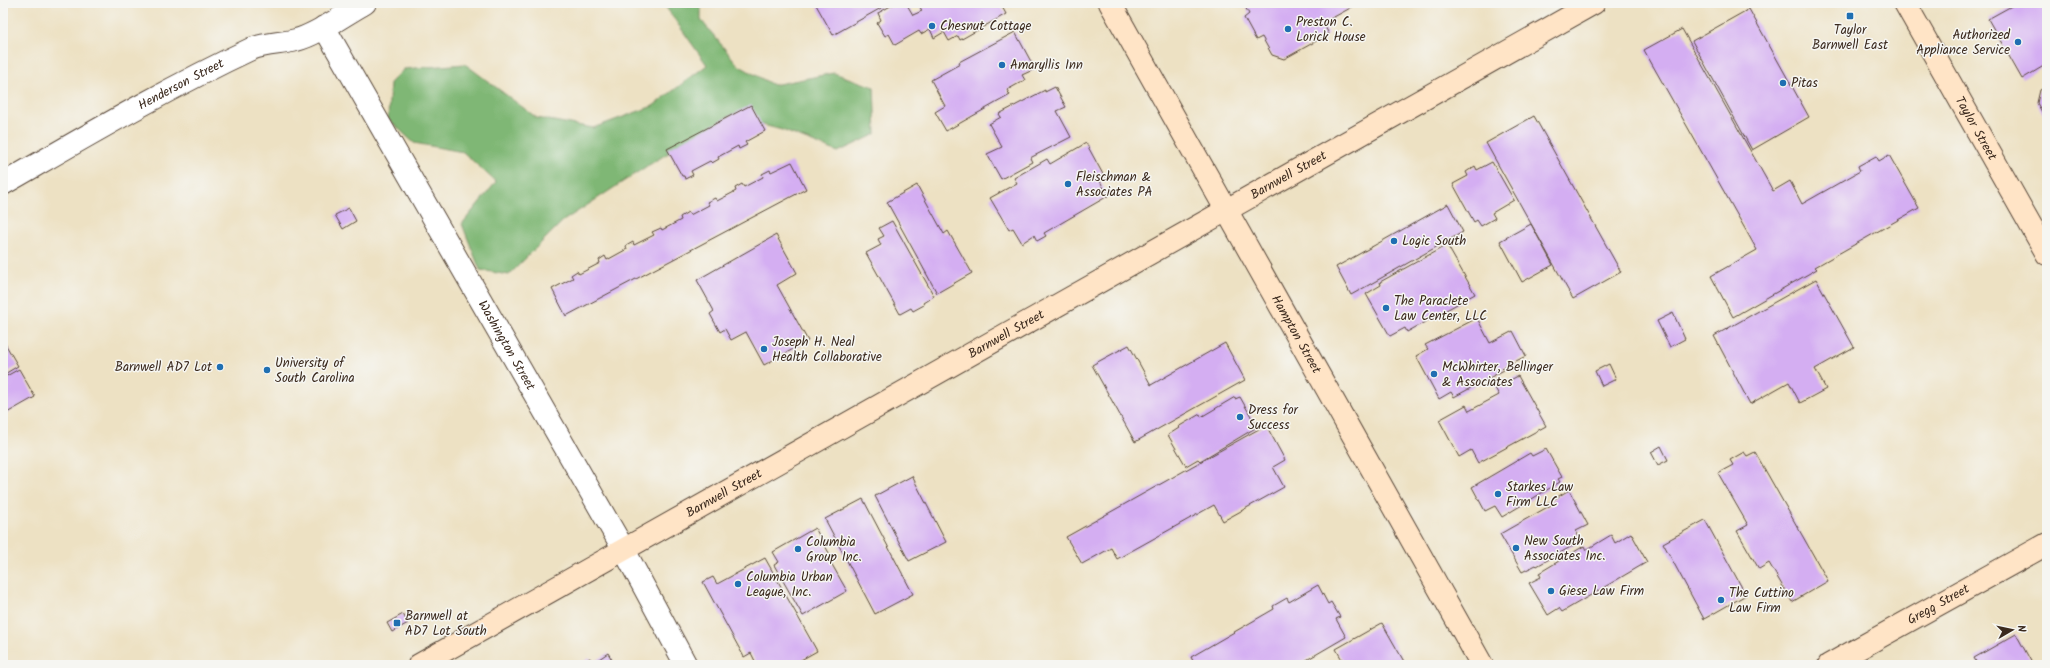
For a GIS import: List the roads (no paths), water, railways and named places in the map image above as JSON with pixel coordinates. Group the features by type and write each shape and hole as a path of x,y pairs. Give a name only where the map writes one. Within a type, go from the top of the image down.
{"street":[{"name":"Henderson Street","path":"3,184 149,100 254,48 274,42 296,40 324,27 365,3"},
{"name":"Hampton Street","path":"1110,3 1482,665"},
{"name":"Barnwell Street","path":"419,665 1594,3"},
{"name":"Taylor Street","path":"1905,3 2047,254"},
{"name":"Washington Street","path":"324,27 624,550 686,665"},
{"name":"Gregg Street","path":"1829,665 2047,544"}],"place":[{"name":"Taylor Barnwell East","path":"1850,16"},
{"name":"Chesnut Cottage","path":"932,26"},
{"name":"Preston C. Lorick House","path":"1288,29"},
{"name":"Authorized Appliance Service","path":"2018,42"},
{"name":"Amaryllis Inn","path":"1002,65"},
{"name":"Pitas","path":"1783,83"},
{"name":"Fleischman & Associates PA","path":"1068,184"},
{"name":"Logic South","path":"1394,241"},
{"name":"The Paraclete Law Center, LLC","path":"1386,308"},
{"name":"Joseph H. Neal Health Collaborative","path":"764,349"},
{"name":"Barnwell AD7 Lot","path":"220,367"},
{"name":"University of South Carolina","path":"267,370"},
{"name":"McWhirter, Bellinger & Associates","path":"1434,374"},
{"name":"Dress for Success","path":"1240,417"},
{"name":"Starkes Law Firm LLC","path":"1498,494"},
{"name":"New South Associates Inc.","path":"1516,548"},
{"name":"Columbia Group Inc.","path":"798,549"},
{"name":"Columbia Urban League, Inc.","path":"738,584"},
{"name":"Giese Law Firm","path":"1551,591"},
{"name":"The Cuttino Law Firm","path":"1721,600"},
{"name":"Barnwell at AD7 Lot South","path":"397,623"}]}
